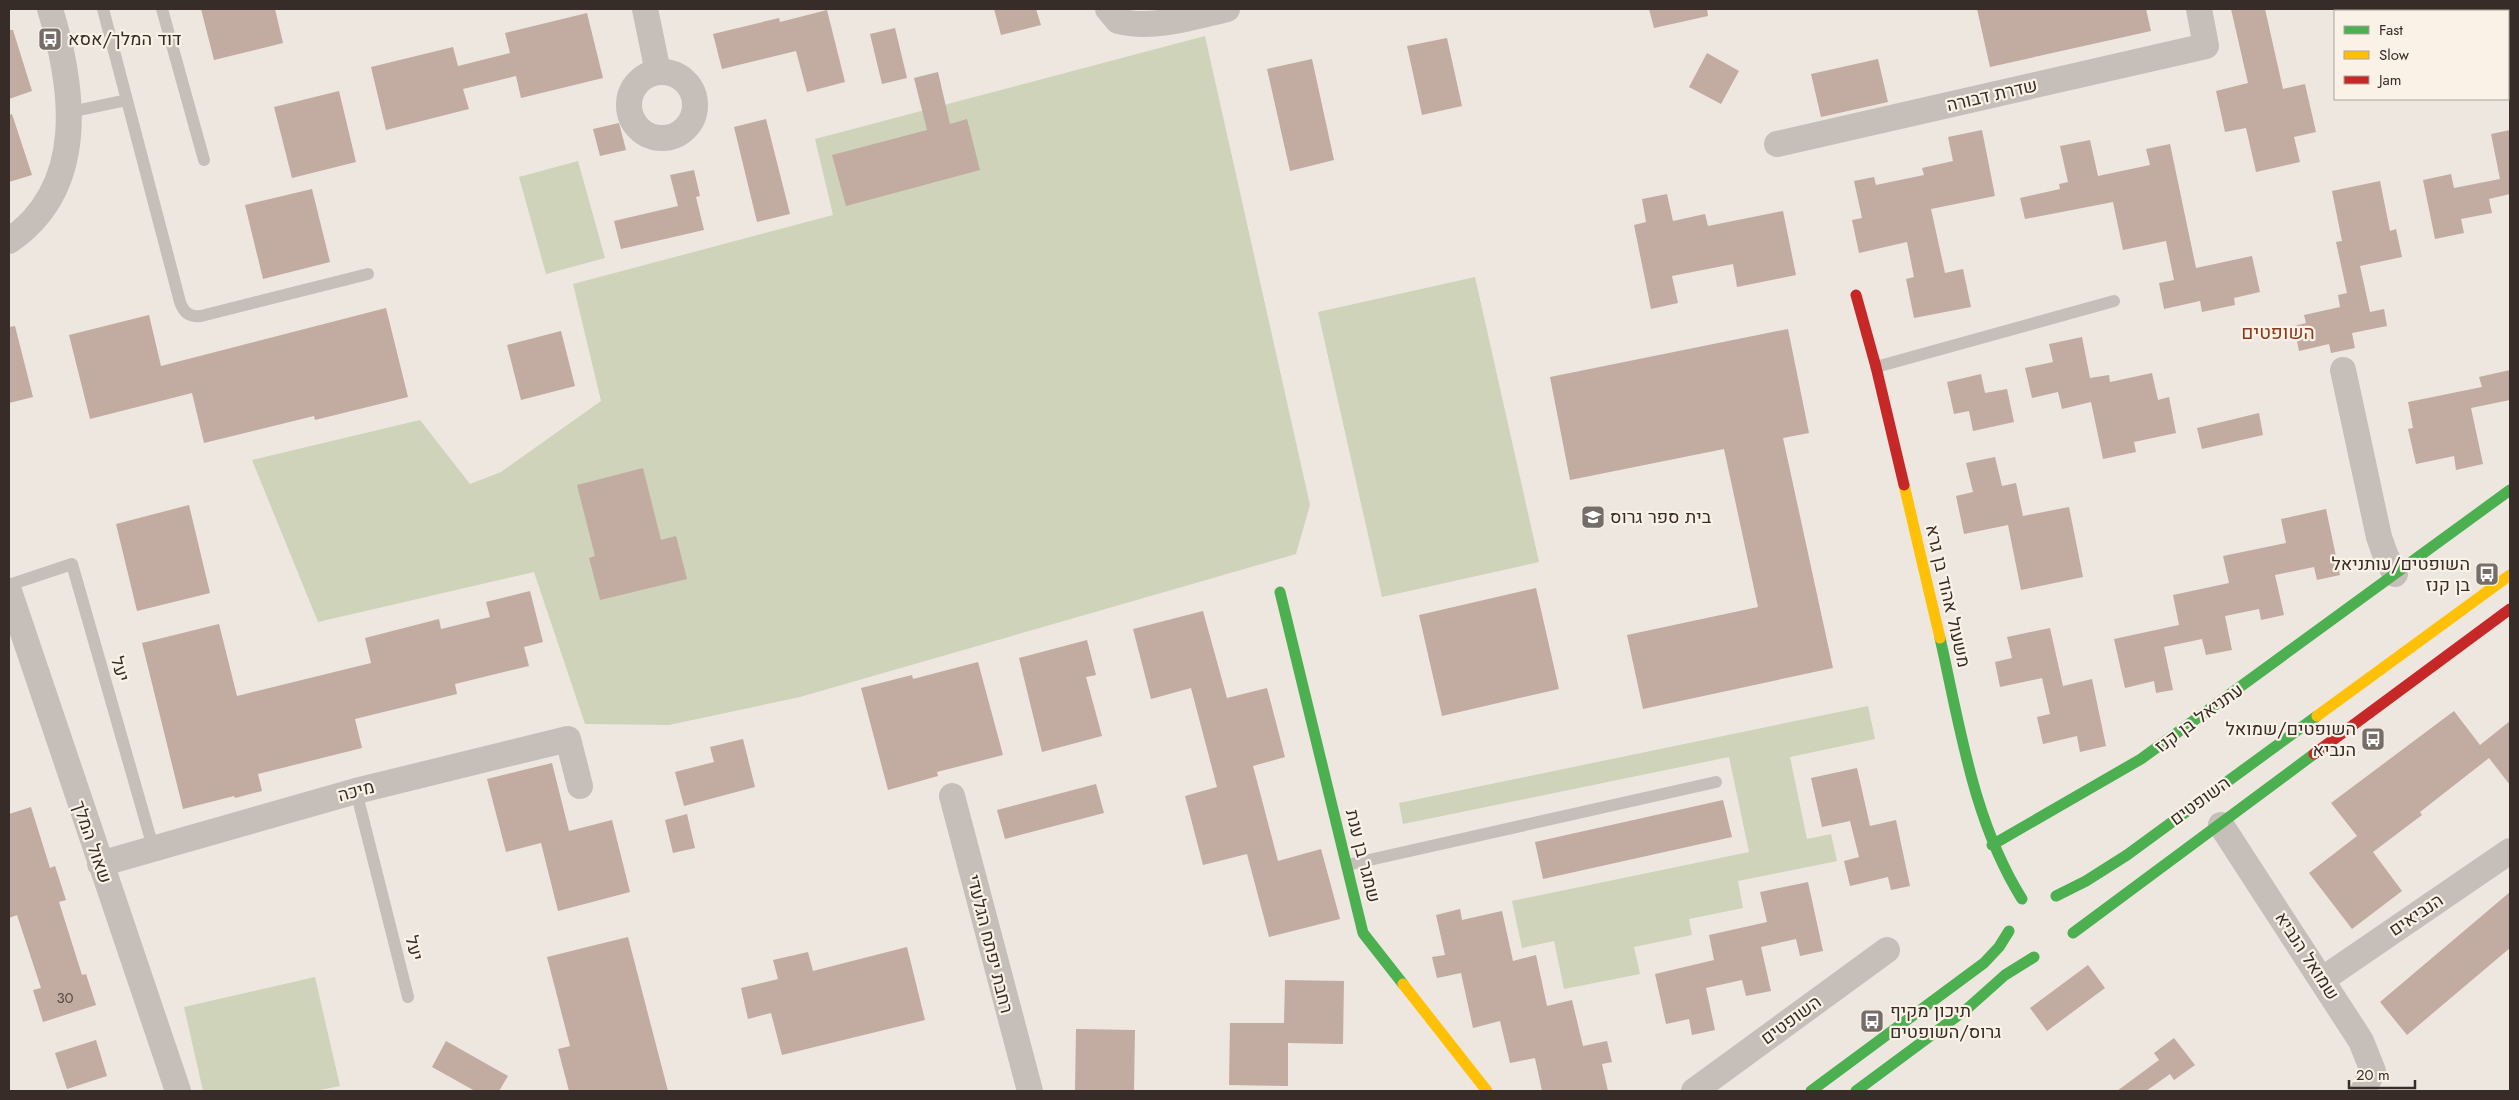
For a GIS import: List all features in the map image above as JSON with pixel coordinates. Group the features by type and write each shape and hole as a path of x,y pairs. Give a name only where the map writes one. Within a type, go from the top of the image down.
{"street":[{"path":"9,241 31,223 47,202 57,184 65,154 70,112 64,65 50,9"},
{"path":"645,9 658,72"},
{"path":"1108,9 1118,21 1137,24 1162,22 1227,9"},
{"name":"שדרת דבורה","path":"1777,144 2206,46 2199,9"},
{"name":"משעול אהוד בן גרא","path":"1856,295 1876,367 1977,797 1992,845 2005,874 2022,899"},
{"path":"2343,370 2379,537 2395,574"},
{"name":"עתניאל בן קנז","path":"1992,845 2142,759 2510,490"},
{"name":"השופטים","path":"2510,575 2127,855 2086,881 2051,895 2070,911 2071,936 2510,609"},
{"name":"שאול המלך","path":"9,591 178,1091"},
{"name":"שמגר בן ענת","path":"1280,592 1364,933 1487,1091"},
{"name":"מיכה","path":"100,864 356,791 568,739 580,786"},
{"name":"רחבת יפתח הגלעדי","path":"952,796 1030,1091"},
{"name":"שמואל הנביא","path":"2222,825 2361,1041 2373,1071 2362,1091"},
{"name":"הנביאים","path":"2322,979 2510,851"},
{"path":"1811,1091 1984,963 1999,947 2009,926 2018,947 2038,957 2005,975 1968,1008 1856,1091"},
{"name":"השופטים","path":"1694,1091 1887,950"}],"lane":[{"path":"103,9 180,302 186,313 192,316 201,316 368,274"},
{"path":"162,9 204,160"},
{"path":"70,112 127,100"},
{"path":"1876,367 2114,301"},
{"name":"יעל","path":"9,585 72,564 153,848"},
{"path":"1347,865 1716,782"},
{"name":"יעל","path":"356,791 408,997"}],"green space":[{"path":"1205,36 1310,505 1296,554 800,697 669,725 585,724 534,572 318,622 252,460 420,420 470,484 501,472 601,401 573,284 833,215 815,139"},
{"path":"578,161 605,258 546,274 519,177"},
{"path":"1475,277 1539,562 1382,597 1318,312"},
{"path":"1868,706 1875,739 1790,757 1807,839 1831,834 1837,861 1738,881 1743,908 1689,919 1692,935 1634,947 1640,974 1564,989 1554,941 1522,948 1512,901 1749,852 1729,757 1403,824 1399,803"},
{"path":"315,977 340,1086 315,1091 203,1091 184,1007"}],"building":[{"path":"201,9 275,9 283,43 214,60"},
{"path":"994,9 1036,9 1041,25 1001,35"},
{"path":"1649,9 1707,9 1708,16 1654,28"},
{"path":"1977,9 2146,9 2151,31 1990,67"},
{"path":"2231,9 2265,9 2283,89 2305,84 2316,132 2294,137 2300,162 2256,172 2246,128 2225,132 2216,91 2248,83"},
{"path":"827,10 845,82 807,92 796,51 722,69 713,34 779,18 780,22"},
{"path":"587,13 603,78 521,98 516,76 463,89 469,109 386,130 371,67 453,47 458,66 510,53 505,33"},
{"path":"895,28 907,78 882,84 870,34"},
{"path":"9,30 13,30 32,91 9,99"},
{"path":"1447,38 1462,106 1422,115 1407,46"},
{"path":"1707,53 1739,71 1721,104 1689,87"},
{"path":"1312,59 1334,160 1290,171 1267,69"},
{"path":"1878,59 1888,102 1821,117 1811,74"},
{"path":"938,72 950,124 967,119 980,170 846,206 832,155 927,130 914,78"},
{"path":"339,91 356,162 292,178 274,107"},
{"path":"12,114 32,175 9,182 9,115"},
{"path":"766,119 790,214 757,222 734,127"},
{"path":"619,123 626,150 600,156 593,129"},
{"path":"1982,130 1995,196 1931,209 1945,273 1963,269 1971,307 1914,318 1906,279 1914,277 1907,242 1859,253 1852,220 1862,218 1854,181 1874,177 1876,185 1924,175 1922,168 1953,161 1948,137"},
{"path":"2510,130 2510,194 2489,199 2492,213 2461,219 2464,233 2435,239 2423,180 2451,174 2454,188 2500,179 2491,134"},
{"path":"2090,140 2098,176 2150,165 2146,149 2170,144 2196,268 2252,256 2260,292 2234,298 2235,305 2202,312 2200,301 2164,309 2159,283 2174,280 2166,241 2123,250 2113,202 2025,219 2020,198 2060,189 2059,184 2068,182 2060,146"},
{"path":"694,170 700,196 696,197 704,230 621,249 614,221 678,206 670,175"},
{"path":"2380,181 2390,231 2396,229 2402,257 2360,266 2370,312 2384,309 2387,326 2352,333 2355,348 2331,353 2329,344 2299,351 2294,326 2306,323 2304,315 2340,307 2338,295 2347,293 2336,242 2342,241 2332,191"},
{"path":"312,189 330,262 263,279 245,205"},
{"path":"1667,194 1673,221 1705,214 1708,226 1783,211 1796,275 1737,287 1733,264 1672,276 1678,303 1651,309 1634,225 1646,222 1642,199"},
{"path":"386,308 408,397 315,420 314,416 204,443 192,393 90,419 69,335 149,315 161,366"},
{"path":"15,326 33,397 9,403 9,327"},
{"path":"1788,329 1809,433 1783,438 1833,668 1643,709 1627,635 1758,607 1724,449 1570,480 1550,377"},
{"path":"561,331 575,386 521,400 507,345"},
{"path":"2082,337 2090,378 2109,375 2110,382 2152,373 2158,400 2169,397 2176,433 2134,442 2136,452 2103,459 2091,402 2062,409 2058,392 2032,398 2025,368 2053,362 2049,344"},
{"path":"2510,370 2510,400 2471,408 2483,464 2456,470 2454,456 2416,464 2408,429 2413,428 2408,402 2482,387 2479,377"},
{"path":"1981,374 1985,393 2007,389 2014,422 1973,431 1969,411 1954,414 1947,382"},
{"path":"2259,413 2263,435 2202,449 2197,428"},
{"path":"1995,457 2002,486 2016,483 2023,516 2069,507 2083,577 2021,590 2008,525 1964,534 1956,496 1973,492 1966,463"},
{"path":"643,468 661,540 676,536 687,579 600,600 589,558 595,556 577,485"},
{"path":"189,505 210,593 137,611 116,524"},
{"path":"2326,509 2340,575 2317,580 2314,567 2275,575 2284,615 2261,620 2259,609 2225,616 2232,650 2206,655 2202,639 2164,647 2173,690 2156,693 2154,681 2125,688 2114,639 2179,625 2173,595 2229,583 2223,556 2286,543 2281,519"},
{"path":"1536,588 1559,689 1442,716 1419,615"},
{"path":"530,591 543,642 524,647 529,666 455,684 457,694 355,719 362,748 258,774 262,791 183,809 142,643 219,624 237,696 371,663 365,638 439,619 441,629 490,617 486,602"},
{"path":"1203,611 1227,698 1267,688 1285,757 1253,766 1278,861 1321,849 1340,919 1269,937 1247,854 1203,865 1185,796 1217,787 1191,688 1151,699 1133,629"},
{"path":"2050,628 2063,686 2092,679 2106,746 2080,752 2077,736 2043,744 2037,717 2050,714 2042,678 2000,687 1995,662 2012,658 2007,637"},
{"path":"1087,640 1096,675 1086,677 1102,736 1042,752 1019,658"},
{"path":"978,662 1003,755 937,772 938,776 888,790 861,688 912,675 913,679"},
{"path":"2454,711 2480,745 2510,721 2510,785 2489,758 2420,812 2422,815 2373,852 2402,891 2352,929 2309,873 2357,836 2331,803"},
{"path":"743,739 755,787 684,806 675,772 714,762 710,747"},
{"path":"552,763 569,831 612,820 630,892 558,911 541,843 506,852 487,779"},
{"path":"1857,768 1870,826 1896,820 1910,886 1891,890 1888,877 1850,886 1844,861 1859,857 1850,821 1822,827 1811,778"},
{"path":"1096,784 1104,813 1005,839 997,810"},
{"path":"1723,800 1732,837 1543,879 1535,842"},
{"path":"31,807 50,868 55,866 66,900 59,902 82,975 86,974 96,1005 43,1022 33,990 41,988 17,915 9,918 9,814"},
{"path":"687,814 695,848 673,853 665,820"},
{"path":"1808,882 1823,951 1800,956 1796,939 1761,947 1771,991 1746,996 1742,980 1706,988 1715,1030 1692,1035 1689,1019 1666,1024 1655,974 1714,960 1709,935 1767,922 1760,892"},
{"path":"2510,892 2510,948 2407,1035 2380,1002"},
{"path":"1460,909 1462,920 1502,911 1513,961 1536,955 1547,1006 1572,1000 1583,1046 1607,1041 1612,1062 1602,1064 1608,1091 1542,1091 1535,1058 1510,1063 1500,1021 1473,1028 1461,973 1437,978 1432,957 1445,955 1436,915"},
{"path":"628,937 668,1091 569,1091 558,1049 570,1046 547,957"},
{"path":"907,947 925,1020 782,1055 771,1013 748,1019 741,988 778,979 773,960 808,952 813,971"},
{"path":"2088,965 2105,988 2047,1031 2030,1008"},
{"path":"1285,980 1344,981 1343,1044 1288,1043 1288,1086 1229,1085 1230,1023 1284,1023"},
{"path":"1076,1029 1135,1030 1134,1091 1075,1091"},
{"path":"2174,1038 2195,1065 2174,1080 2170,1074 2146,1091 2117,1091 2159,1060 2154,1053"},
{"path":"96,1040 107,1076 67,1089 55,1053"},
{"path":"446,1041 508,1076 499,1091 475,1091 432,1067"}],"traffic: fast":[{"path":"1992,845 2141,759 2510,490"},
{"path":"1280,592 1363,933 1403,984"},
{"path":"1940,638 1962,739 1980,805 1991,838 2005,869 2022,899"},
{"path":"2056,896 2086,881 2127,855 2317,716"},
{"path":"2073,933 2314,754"},
{"path":"1811,1091 1984,963 1999,947 2009,931"},
{"path":"1856,1091 1968,1008 2005,975 2034,957"}],"traffic: slow":[{"path":"1904,485 1940,638"},
{"path":"2317,716 2510,575"},
{"path":"1403,984 1487,1091"}],"traffic: jam":[{"path":"1856,295 1876,367 1904,485"},
{"path":"2314,754 2510,609"}],"place":[{"name":"דוד המלך/אסא","path":"50,39"},
{"name":"בית ספר גרוס","path":"1593,517"},
{"name":"השופטים/עותניאל בן קנז","path":"2487,574"},
{"name":"השופטים/שמואל הנביא","path":"2373,739"},
{"name":"תיכון מקיף גרוס/השופטים","path":"1872,1021"}],"district":[{"name":"השופטים","path":"2278,332"}]}
